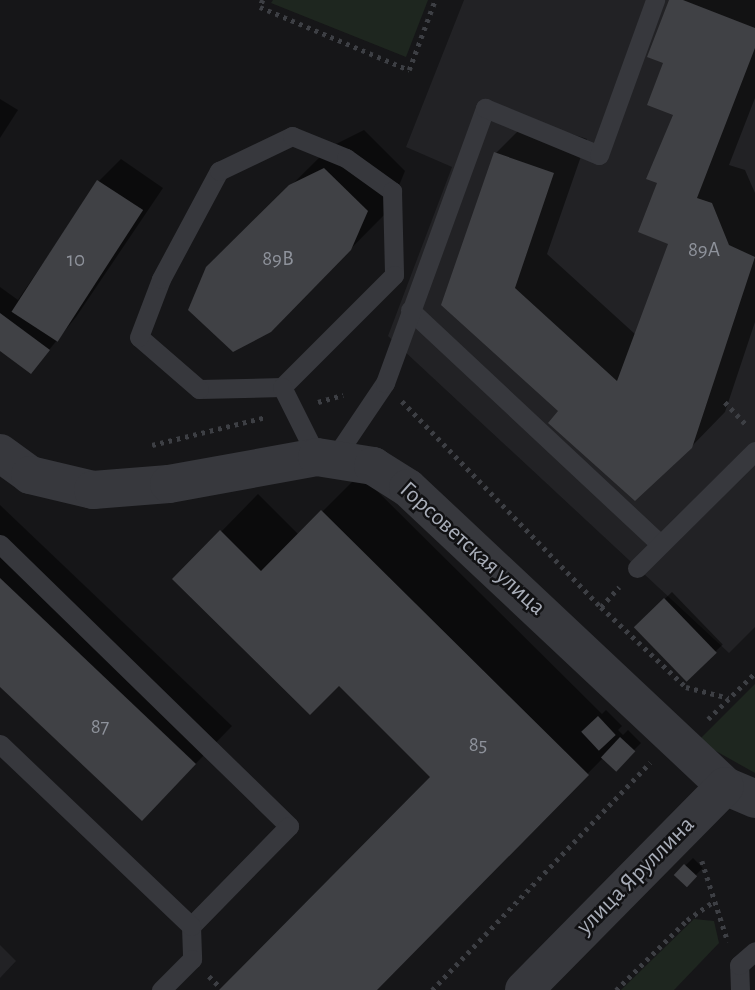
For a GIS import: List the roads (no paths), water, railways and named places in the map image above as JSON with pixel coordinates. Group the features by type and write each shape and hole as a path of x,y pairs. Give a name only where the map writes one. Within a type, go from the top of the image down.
{"street":[{"name":"Горсоветская улица","path":"0,453 30,475 93,490 169,484 325,459 373,466 408,488 683,744 740,792"},
{"name":"улица Яруллина","path":"524,990 740,792"}],"lane":[{"path":"282,387 325,459 385,383 485,108 599,155 655,0"},
{"path":"292,136 346,158 392,191 394,275 282,387 199,389 139,338 162,279 219,171 292,136"},
{"path":"411,310 660,544"},
{"path":"632,573 755,451"},
{"path":"0,544 289,826 191,926"},
{"path":"0,744 191,926 192,959 161,990"},
{"path":"740,990 739,965 755,951"}]}
